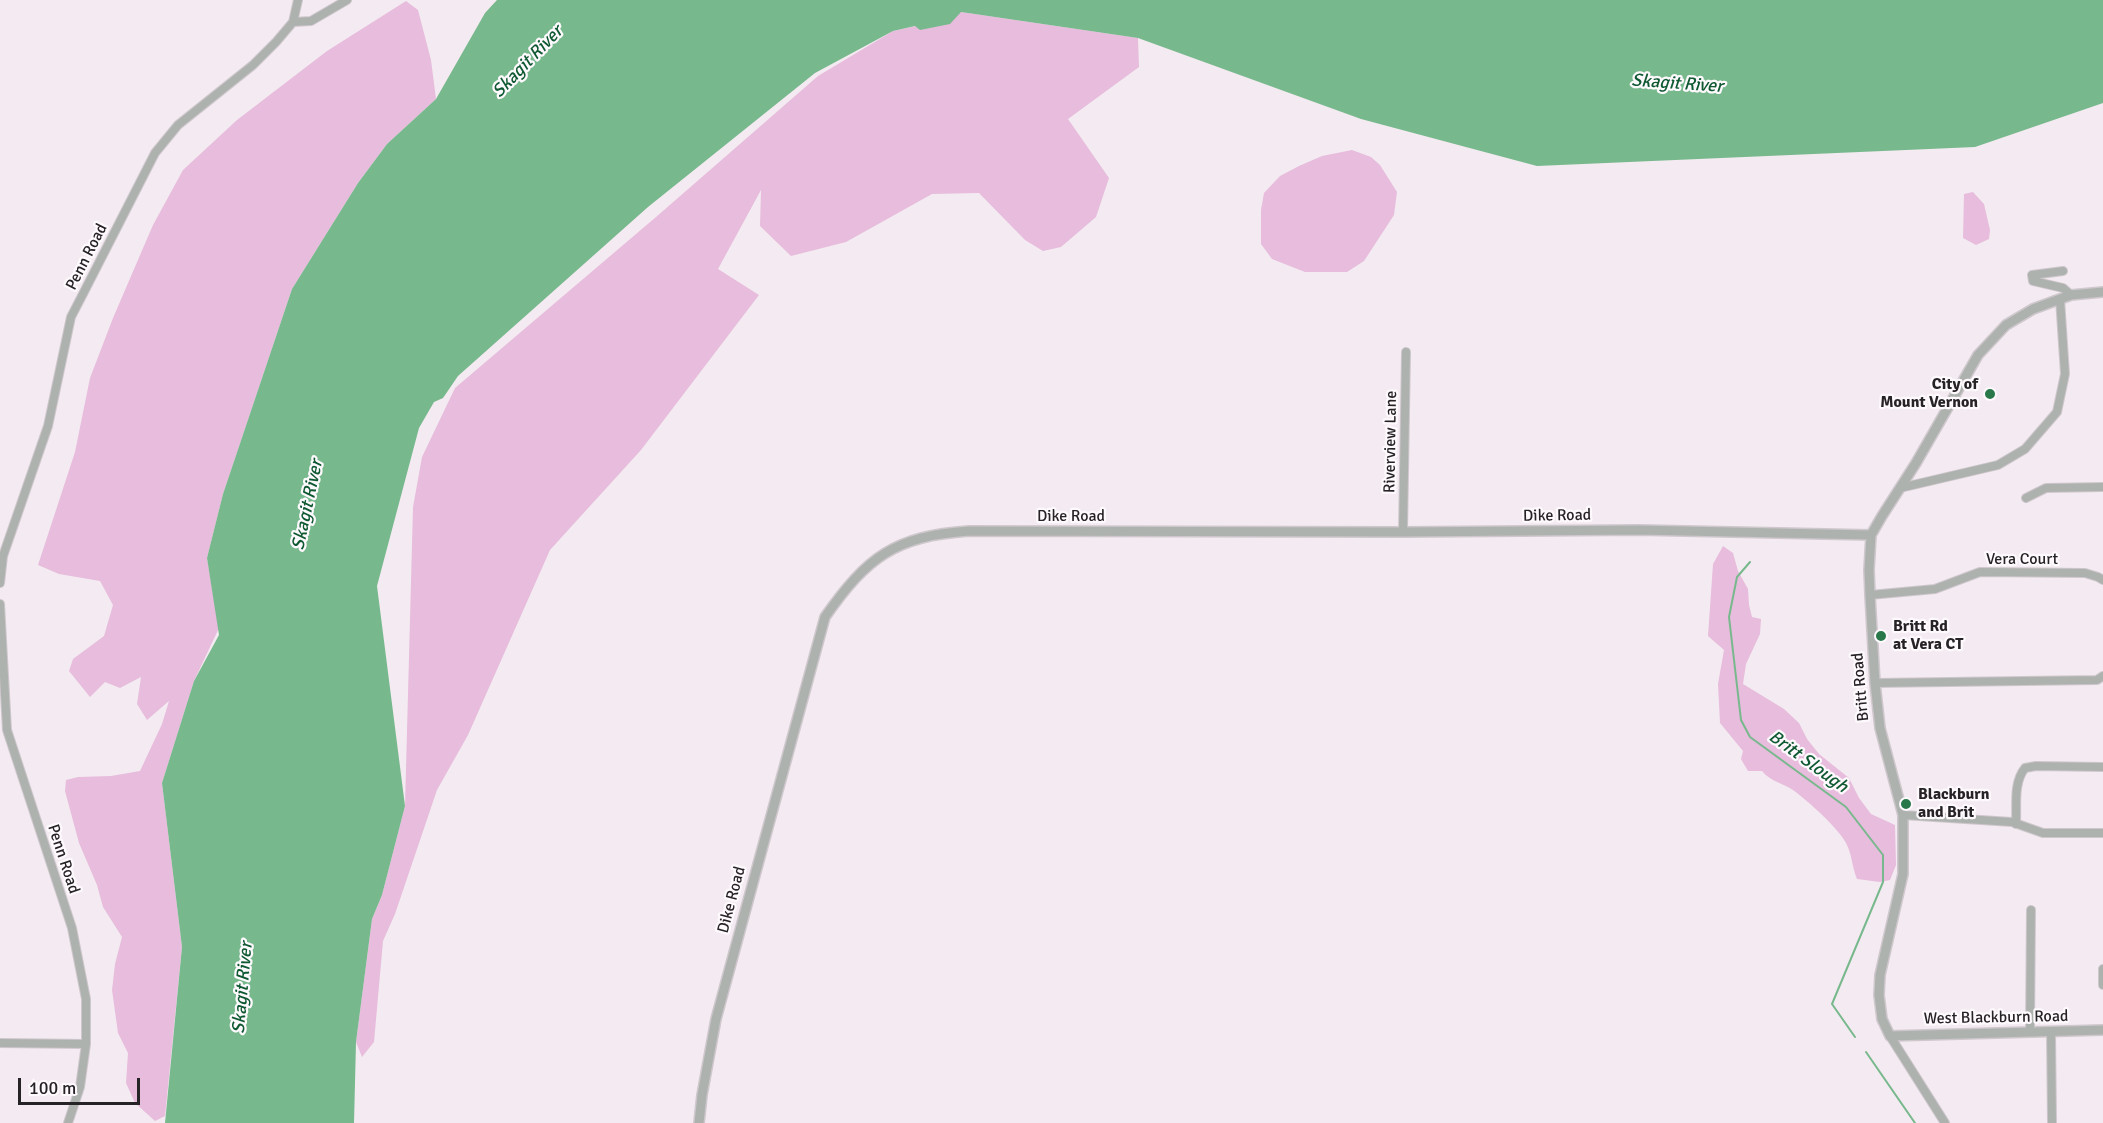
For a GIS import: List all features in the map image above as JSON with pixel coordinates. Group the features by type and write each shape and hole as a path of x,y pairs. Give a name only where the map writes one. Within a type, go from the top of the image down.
{"street":[{"path":"298,0 293,22 311,21 347,0"},
{"name":"Penn Road","path":"0,583 3,556 48,426 71,317 155,153 178,125 253,65 293,22"},
{"path":"2063,271 2031,275 2033,281 2064,288 2071,295"},
{"name":"Britt Road","path":"1945,1123 1890,1036 1882,1019 1880,985 1903,874 1903,815 1880,728 1870,595 1871,536 1978,355 2006,325 2033,309 2071,295 2103,292"},
{"path":"1900,488 1998,465 2025,449 2057,412 2065,374 2060,299"},
{"name":"Riverview Lane","path":"1403,532 1406,352"},
{"path":"2026,498 2046,488 2103,488"},
{"name":"Dike Road","path":"699,1123 705,1074 716,1019 825,617 853,579 881,555 911,540 937,533 969,531 1639,530 1871,536"},
{"name":"Vera Court","path":"1870,595 1935,589 1980,573 2085,573 2103,580"},
{"name":"Penn Road","path":"0,604 8,730 72,928 86,999 86,1044 80,1087 68,1123"},
{"path":"1875,683 2097,680 2103,676"},
{"path":"2016,824 2017,784 2019,775 2025,768 2036,766 2103,767"},
{"path":"1903,815 2016,824 2043,833 2103,833"},
{"path":"2030,1031 2031,910"},
{"path":"2103,969 2103,985"},
{"name":"West Blackburn Road","path":"1890,1036 2103,1030"},
{"path":"2051,1031 2052,1123"},
{"path":"0,1043 86,1044"}],"shaded area":[{"path":"406,1 418,10 431,60 436,99 387,144 358,183 292,289 223,494 207,558 219,628 194,681 162,783 182,947 165,1116 155,1121 135,1103 126,1083 128,1053 118,1033 112,990 115,964 122,937 103,907 97,885 79,843 65,791 66,780 140,771 162,724 169,701 147,720 137,704 141,677 120,688 105,682 90,697 69,671 73,659 104,636 113,605 100,581 59,574 38,565 75,452 90,378 153,225 183,170 237,120 327,51"},
{"path":"961,12 1138,38 1139,67 1068,119 1109,178 1096,217 1061,247 1043,251 1025,240 979,193 932,194 846,242 791,256 760,226 761,190 718,269 759,295 641,450 550,550 468,735 437,790 395,914 383,941 374,1042 362,1057 356,1042 372,919 382,895 405,806 413,507 422,457 455,388 818,76 893,31"},
{"path":"1352,150 1371,157 1380,165 1397,192 1394,215 1364,261 1347,272 1305,272 1272,259 1261,244 1261,210 1264,193 1280,176 1299,166 1322,156"},
{"path":"1973,192 1984,204 1990,230 1989,239 1976,245 1963,238 1964,194"},
{"path":"1723,546 1733,553 1738,571 1748,589 1752,617 1761,619 1760,634 1746,664 1743,684 1784,709 1799,723 1807,739 1819,754 1849,778 1859,798 1871,814 1895,825 1896,865 1890,880 1880,882 1857,879 1848,847 1837,830 1793,790 1769,778 1762,771 1748,771 1741,759 1743,751 1720,723 1718,684 1724,650 1708,636 1713,564"}],"water":[{"name":"Skagit River","path":"497,0 2103,0 2103,103 1975,147 1537,166 1361,119 1138,38 961,12 950,24 920,30 915,26 893,31 815,73 648,207 458,376 443,398 434,402 419,428 377,586 405,806 382,895 372,919 356,1042 354,1123 165,1123 182,947 162,783 194,681 219,635 207,558 223,494 292,289 358,183 387,144 436,99 485,13"}],"waterway":[{"name":"Britt Slough","path":"1750,562 1737,577 1729,617 1741,720 1750,737 1846,807 1883,855 1883,882 1832,1004 1855,1037"},
{"name":"Britt Slough","path":"1866,1052 1915,1123"}],"place":[{"name":"City of Mount Vernon","path":"1990,394"},
{"name":"Britt Rd at Vera CT","path":"1881,636"},
{"name":"Blackburn and Brit","path":"1906,804"}]}
